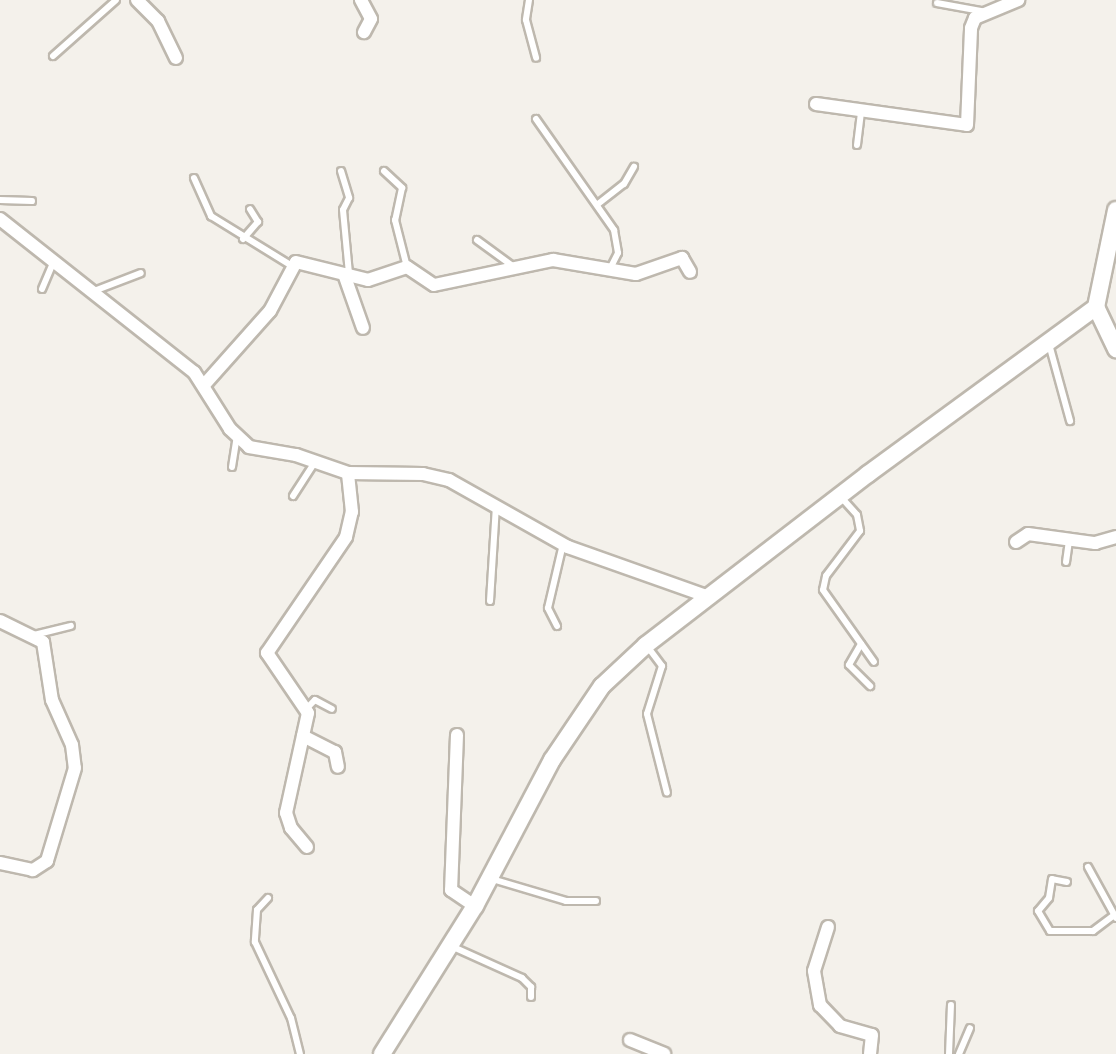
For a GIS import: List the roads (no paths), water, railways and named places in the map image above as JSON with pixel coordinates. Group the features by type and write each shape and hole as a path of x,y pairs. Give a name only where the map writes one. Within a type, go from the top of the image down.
{"street":[{"path":"137,0 158,21 176,58"},
{"path":"361,0 371,19 364,32"},
{"path":"816,104 967,125 971,28 987,12 1018,0"},
{"path":"382,1054 476,906 576,722 602,686 646,645 840,495 1096,307 1111,256 1116,210"},
{"path":"0,219 162,343 204,385 237,437 249,447 316,462 348,473 423,474 449,480 563,544 709,597"},
{"path":"204,385 270,310 292,266 306,263 375,279 407,267 434,285 554,260 636,274 682,258 690,272"},
{"path":"346,274 363,328"},
{"path":"1096,307 1116,349"},
{"path":"307,847 291,828 286,813 307,708 267,653 346,537 351,518 348,473"},
{"path":"1016,542 1028,534 1095,543 1116,537"},
{"path":"0,621 34,635 46,651 52,700 72,745 75,776 43,866 19,869 0,863"},
{"path":"457,735 451,890 476,906"},
{"path":"303,736 335,752 338,767"},
{"path":"828,927 814,971 819,1005 840,1026 869,1032 870,1054"},
{"path":"630,1040 664,1054"}],"lane":[{"path":"53,56 116,0"},
{"path":"529,0 526,20 536,58"},
{"path":"937,3 987,12"},
{"path":"857,145 861,112"},
{"path":"536,119 598,204 617,241 610,270"},
{"path":"598,204 624,184 634,167"},
{"path":"341,171 349,198 343,210 346,274"},
{"path":"384,171 402,188 394,220 407,267"},
{"path":"194,178 211,216 243,239 292,266"},
{"path":"0,200 32,201"},
{"path":"243,239 258,222 250,209"},
{"path":"477,240 515,267"},
{"path":"42,289 55,260"},
{"path":"94,291 141,273"},
{"path":"1048,341 1070,421"},
{"path":"232,467 237,437"},
{"path":"293,496 316,462"},
{"path":"840,495 857,515 860,531 826,576 823,590 874,662"},
{"path":"490,601 496,506"},
{"path":"1066,562 1069,539"},
{"path":"557,626 548,608 563,544"},
{"path":"34,635 71,626"},
{"path":"861,644 849,665 870,686"},
{"path":"646,645 662,666 646,714 667,793"},
{"path":"307,708 315,700 332,709"},
{"path":"1067,882 1052,879 1049,898 1038,911 1050,931 1092,931 1115,917 1088,867"},
{"path":"490,879 566,901 597,902"},
{"path":"268,898 257,910 255,942 291,1018 300,1054"},
{"path":"450,946 522,978 531,987 531,997"},
{"path":"949,1054 951,1005"},
{"path":"959,1054 970,1028"}]}
